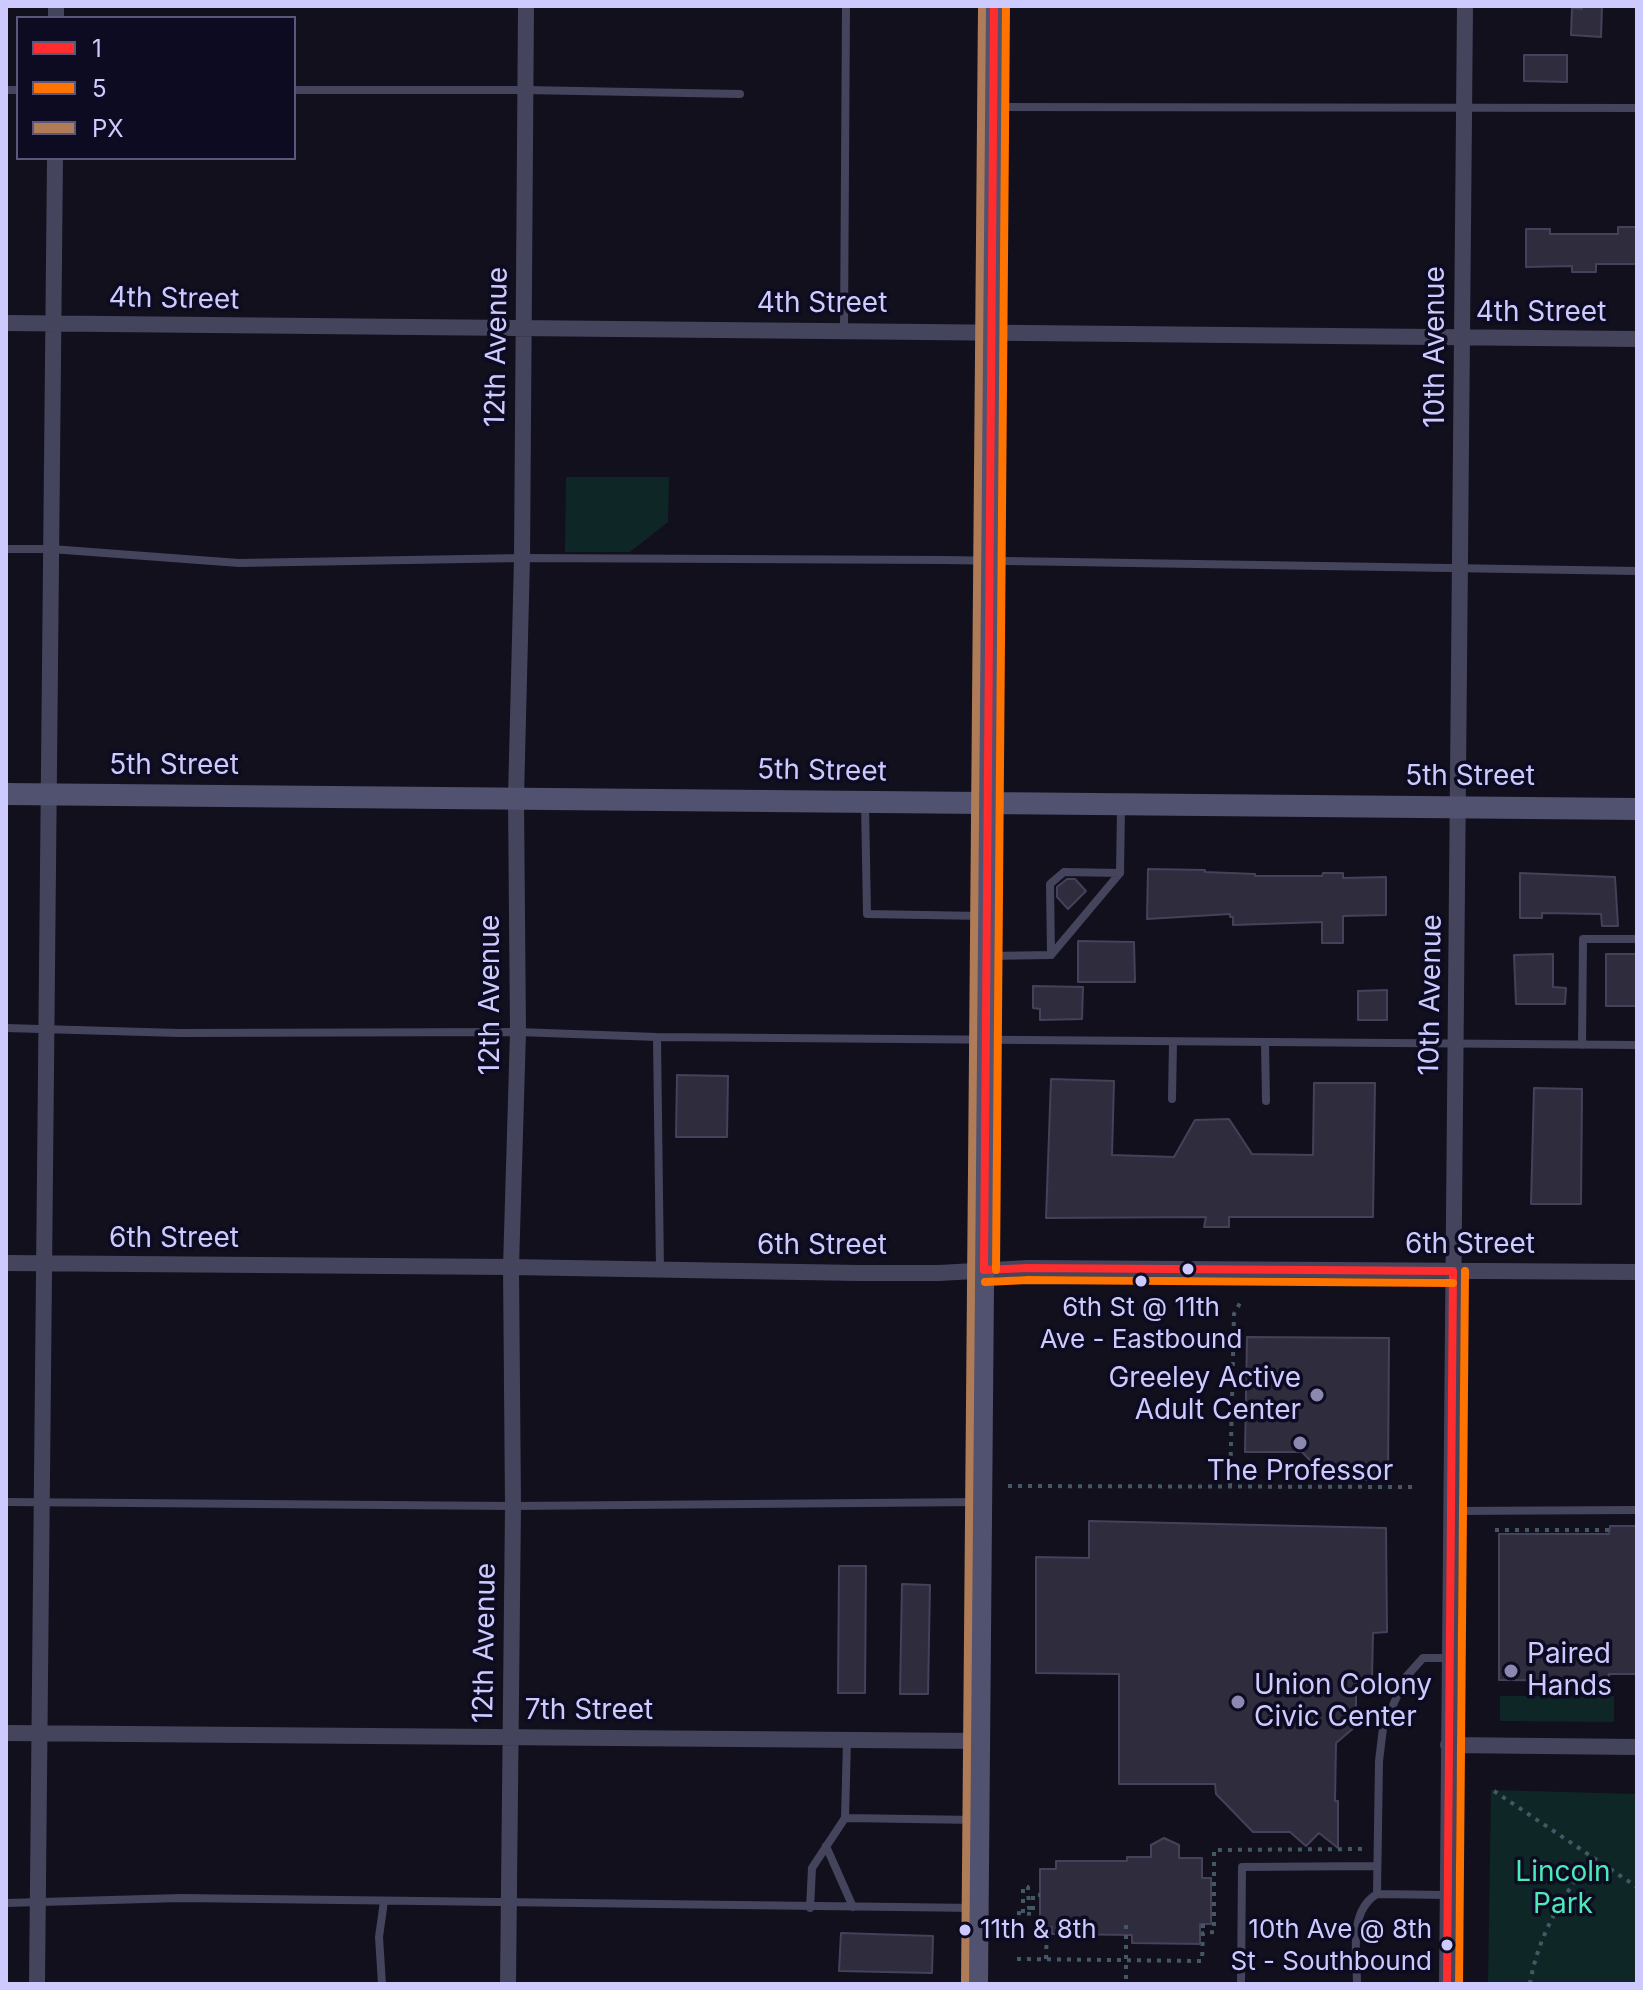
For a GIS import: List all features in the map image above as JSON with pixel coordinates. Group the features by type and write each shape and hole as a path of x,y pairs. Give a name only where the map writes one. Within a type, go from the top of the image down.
{"main road":[{"path":"977,1984 994,6"},
{"name":"5th Street","path":"6,794 1637,809"}],"street":[{"name":"12th Avenue","path":"508,1984 513,1506 511,1267 518,1032 516,798 522,558 526,6"},
{"name":"10th Avenue","path":"1447,1984 1465,6"},
{"path":"37,1984 55,160"},
{"name":"4th Street","path":"6,323 1637,339"},
{"name":"6th Street","path":"6,1263 887,1273 1044,1268 1637,1272"},
{"name":"7th Street","path":"6,1733 979,1741"},
{"path":"1448,1745 1637,1747"}],"lane":[{"path":"844,330 846,6"},
{"path":"296,90 740,94"},
{"path":"993,107 1637,108"},
{"path":"6,549 51,549 239,563 522,558 990,561 1637,571"},
{"path":"865,802 867,914 987,916"},
{"path":"987,956 1051,955 1120,873 1121,804"},
{"path":"1051,955 1050,884 1064,872 1120,873"},
{"path":"1582,1045 1583,939 1637,939"},
{"path":"6,1028 179,1033 518,1032 657,1037 1637,1045"},
{"path":"657,1037 660,1271"},
{"path":"1172,1099 1173,1042"},
{"path":"1265,1042 1266,1101"},
{"path":"6,1502 513,1506 982,1502"},
{"path":"1451,1511 1637,1510"},
{"path":"1377,1894 1379,1761 1383,1728 1405,1678 1423,1658 1449,1658"},
{"path":"810,1908 812,1868 845,1818 847,1739"},
{"path":"845,1818 979,1820"},
{"path":"826,1846 853,1907"},
{"path":"1241,1984 1242,1867 1377,1866"},
{"path":"1357,1984 1359,1916 1369,1899 1377,1894 1447,1895"},
{"path":"6,1903 181,1898 978,1908"},
{"path":"382,1984 379,1937 384,1901"}],"path":[{"path":"1230,1486 1234,1314 1240,1303"},
{"path":"1008,1486 1418,1487"},
{"path":"1495,1530 1610,1530"},
{"path":"1494,1791 1637,1887"},
{"path":"1203,1933 1214,1932 1214,1850 1364,1849"},
{"path":"1530,1984 1542,1942 1556,1911 1574,1880 1593,1858"},
{"path":"1033,1908 1029,1908 1028,1887 1023,1887 1020,1913 1033,1914 1033,1908 1033,1895 1040,1895"},
{"path":"1017,1959 1202,1961 1203,1924"},
{"path":"1126,1925 1126,1981"},
{"path":"1046,1959 1047,1927"}],"green space":[{"path":"566,477 669,477 668,522 630,552 565,552"},
{"path":"1500,1696 1614,1696 1614,1722 1500,1721"},
{"name":"Lincoln Park","path":"1491,1790 1637,1794 1637,1984 1488,1984"}],"building":[{"path":"1582,6 1602,6 1601,37 1571,35 1572,8 1582,9"},
{"path":"1524,55 1567,55 1567,82 1524,81"},
{"path":"1618,227 1637,227 1637,264 1596,264 1596,272 1572,272 1572,266 1526,267 1526,229 1550,229 1550,234 1618,234"},
{"path":"1148,869 1205,870 1255,876 1343,873 1343,878 1386,877 1386,915 1343,916 1343,943 1322,943 1322,922 1233,925 1230,914 1147,919"},
{"path":"1520,873 1615,877 1618,926 1602,926 1601,914 1542,913 1542,918 1520,918"},
{"path":"1067,879 1075,879 1086,891 1068,909 1057,897 1057,887"},
{"path":"1078,941 1134,942 1135,982 1078,982"},
{"path":"1553,954 1553,987 1566,988 1565,1004 1516,1004 1514,955"},
{"path":"1606,954 1637,954 1637,1006 1606,1006"},
{"path":"1033,986 1083,987 1082,1019 1040,1020 1040,1009 1033,1008"},
{"path":"1387,990 1387,1020 1358,1020 1358,991"},
{"path":"677,1075 728,1076 727,1137 676,1137"},
{"path":"1051,1079 1114,1081 1112,1155 1174,1157 1195,1120 1229,1119 1252,1154 1313,1155 1314,1083 1375,1083 1373,1217 1229,1217 1229,1227 1204,1227 1206,1217 1046,1218"},
{"path":"1534,1088 1582,1089 1581,1204 1531,1204"},
{"name":"Greeley Active Adult Center","path":"1247,1337 1389,1338 1388,1480 1329,1480 1302,1452 1245,1452"},
{"name":"Union Colony Civic Center","path":"1089,1521 1386,1528 1387,1632 1373,1633 1372,1676 1356,1678 1356,1726 1336,1743 1338,1848 1319,1833 1306,1846 1290,1832 1253,1832 1216,1794 1215,1784 1119,1784 1119,1674 1036,1673 1036,1557 1089,1558"},
{"path":"1610,1526 1637,1526 1637,1674 1609,1674 1609,1681 1499,1680 1499,1534 1609,1534"},
{"path":"839,1566 866,1566 865,1693 838,1693"},
{"path":"902,1584 930,1585 928,1694 900,1694"},
{"path":"1164,1838 1179,1845 1179,1858 1202,1858 1202,1878 1211,1878 1211,1924 1200,1924 1200,1944 1132,1943 1132,1935 1052,1934 1052,1927 1040,1927 1040,1869 1056,1869 1056,1861 1127,1861 1127,1857 1151,1857 1151,1845"},
{"path":"841,1933 933,1936 932,1973 839,1971"}],"transit line":[{"name":"PX","path":"965,1984 982,6"},
{"name":"1","path":"984,1270 994,6"},
{"name":"5","path":"996,1270 1006,6"},
{"name":"1","path":"984,1270 1453,1271"},
{"name":"1","path":"1447,1984 1453,1271"},
{"name":"5","path":"1459,1984 1465,1271"},
{"name":"5","path":"985,1282 1453,1283"}],"place":[{"name":"6th St @ 11th Ave - Eastbound","path":"1141,1281"},
{"name":"Greeley Active Adult Center","path":"1317,1395"},
{"name":"The Professor","path":"1300,1443"},
{"name":"Paired Hands","path":"1511,1671"},
{"name":"Union Colony Civic Center","path":"1238,1702"},
{"name":"11th & 8th","path":"965,1930"},
{"name":"10th Ave @ 8th St - Southbound","path":"1447,1945"}]}
